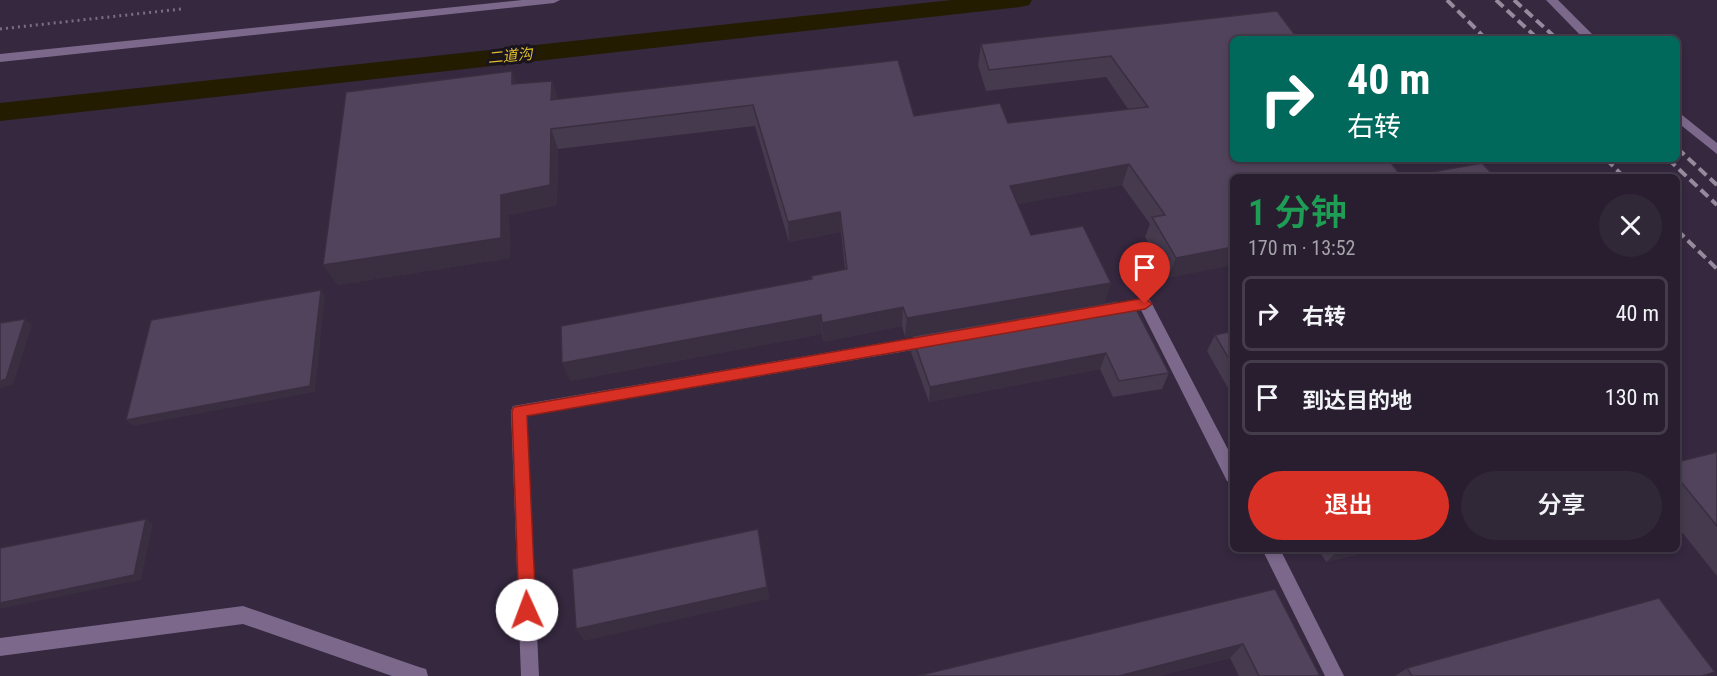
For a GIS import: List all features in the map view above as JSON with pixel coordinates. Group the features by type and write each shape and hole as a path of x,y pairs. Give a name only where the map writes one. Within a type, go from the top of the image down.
{"street":[{"path":"0,58 554,0"},
{"path":"1552,0 1588,36"},
{"path":"1680,118 1717,150"},
{"path":"1086,314 1145,304 1230,470"},
{"path":"530,676 519,411 944,338"},
{"path":"1272,552 1335,676"},
{"path":"0,647 243,615 419,676"}],"path":[{"path":"0,29 181,9"}],"building":[{"path":"1277,11 1296,36 1230,36 1230,162 1390,162 1400,174 1230,174 1230,248 1176,258 1152,217 1165,215 1129,164 1010,186 1031,235 1083,226 1111,283 907,318 903,307 822,323 821,315 562,363 561,326 812,279 811,276 847,269 840,212 788,222 753,105 551,129 550,185 501,195 501,238 323,265 346,92 512,71 512,84 552,81 551,100 898,60 914,116 1000,103 1008,123 1148,107 1111,56 989,70 981,44"},
{"path":"1482,163 1492,174 1421,174"},
{"path":"321,290 310,386 126,420 151,320"},
{"path":"1117,301 1122,312 1136,309 1169,373 1119,381 1106,353 930,387 912,336"},
{"path":"25,319 6,379 0,381 0,323"},
{"path":"1230,332 1230,361 1215,335"},
{"path":"1717,452 1717,526 1680,481 1680,461"},
{"path":"146,519 134,575 0,603 0,548"},
{"path":"758,529 767,587 576,629 572,569"},
{"path":"1275,589 1320,676 1259,676 1243,644 1119,676 917,676"},
{"path":"1659,598 1715,672 1702,676 1412,676 1407,668"}],"waterway":[{"name":"二道沟","path":"0,112 1020,0"}],"railway":[{"path":"1447,0 1483,36"},
{"path":"1496,0 1535,36"},
{"path":"1514,0 1554,36"},
{"path":"1680,151 1717,185"},
{"path":"1609,162 1621,174"},
{"path":"1671,162 1717,205"},
{"path":"1680,233 1717,269"}],"route":[{"path":"527,610 519,411 1145,304"}]}
